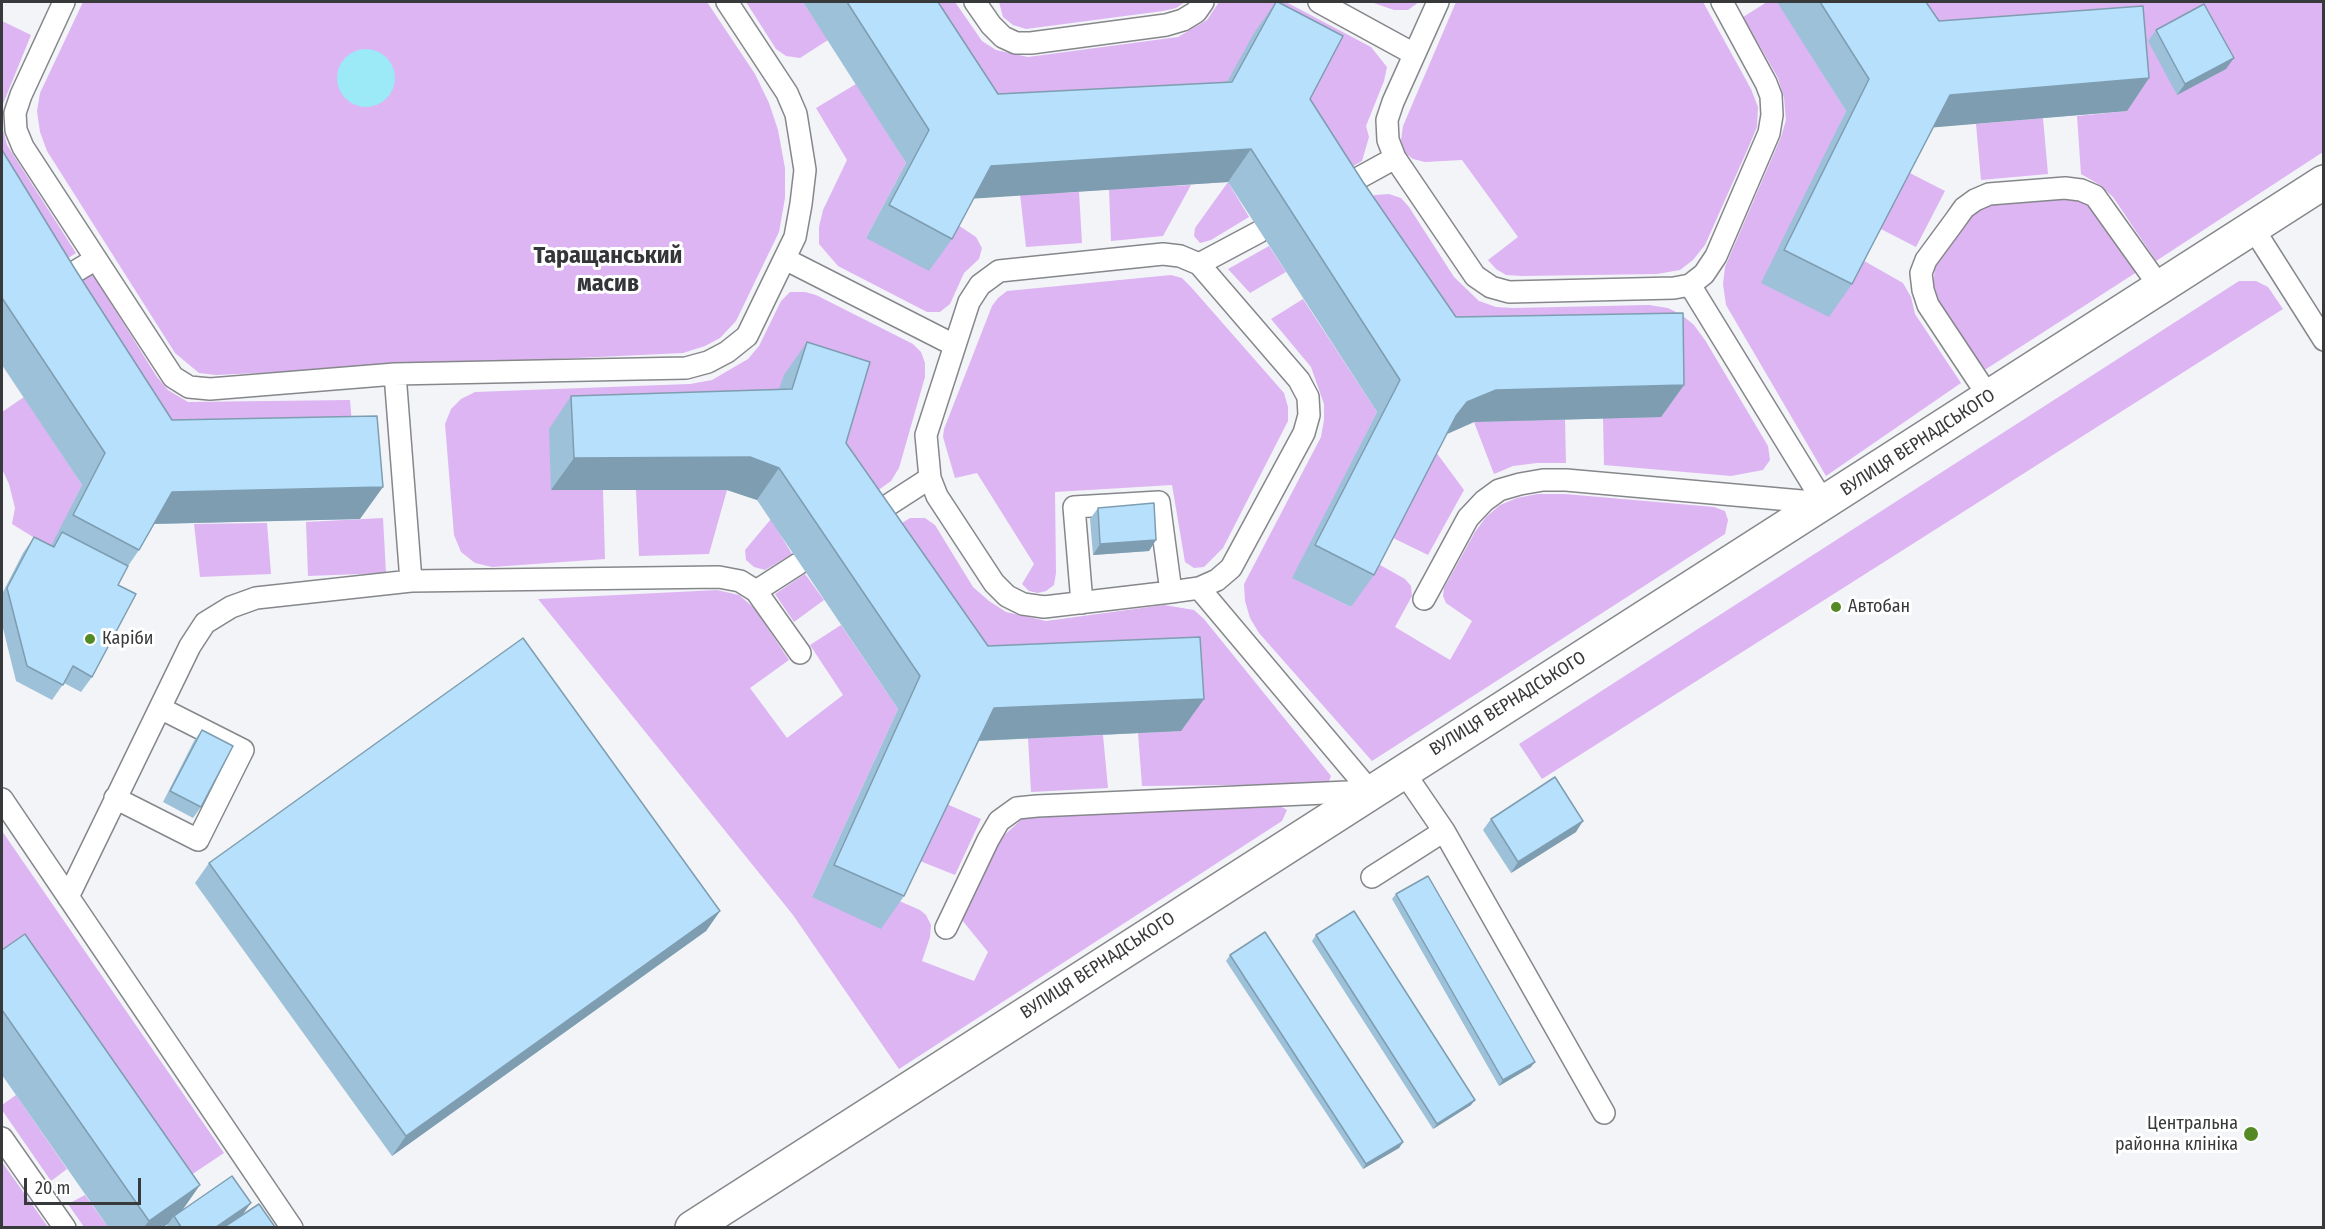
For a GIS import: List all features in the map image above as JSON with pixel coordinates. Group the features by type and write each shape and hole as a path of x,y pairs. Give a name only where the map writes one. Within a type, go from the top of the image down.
{"street":[{"name":"ВУЛИЦЯ ВЕРНАДСЬКОГО","path":"692,1227 2324,182"}],"lane":[{"path":"64,2 21,95 15,113 16,130 23,147 173,377 189,387 210,389 395,374 686,368 708,362 727,352 747,336 795,237 805,170 796,114 787,93 727,2"},
{"path":"975,2 991,25 1003,37 1016,43 1031,43 1166,25 1183,20 1196,12 1203,2"},
{"path":"1319,2 1414,54"},
{"path":"1438,2 1387,120 1388,140 1395,158 1475,276 1491,287 1509,292 1658,289 1690,285 1704,274 1716,256 1769,132 1772,115 1771,96 1766,83 1722,2"},
{"path":"1328,194 1395,158"},
{"path":"1989,398 1928,306 1923,290 1922,273 1926,260 1964,208 1975,200 1989,194 2065,188 2081,190 2095,196 2160,286"},
{"path":"2253,228 2324,340"},
{"path":"1199,264 1259,232"},
{"path":"1163,254 1180,256 1199,264 1299,380 1308,397 1309,415 1304,433 1231,568 1217,580 1199,588 1171,592 1044,607 1023,604 1007,596 994,583 937,496 930,478 926,435 954,345 969,302 980,285 999,271 1163,254"},
{"path":"39,294 96,258"},
{"path":"784,259 954,345"},
{"path":"1690,285 1824,503"},
{"path":"395,374 411,581"},
{"path":"857,525 930,478"},
{"path":"1424,599 1468,518 1484,501 1499,490 1520,484 1543,480 1566,480 1824,503"},
{"path":"1082,603 1074,507 1159,502 1171,592"},
{"path":"756,591 798,564"},
{"path":"68,897 190,646 205,623 231,607 256,598 411,581 719,577 741,581 756,591 800,653"},
{"path":"1199,588 1370,791"},
{"path":"115,798 198,840 243,750 160,708"},
{"path":"1402,771 1444,831 1604,1113"},
{"path":"946,928 999,821 1017,808 1370,791"},
{"path":"2,799 292,1227"},
{"path":"1372,877 1444,831"},
{"path":"2,1138 65,1227"}],"shaded area":[{"path":"83,2 707,2 755,74 769,103 778,130 785,168 785,198 779,232 736,321 720,338 683,353 216,375 199,373 175,353 47,151 40,132 37,111 40,93"},
{"path":"746,2 803,2 828,40 800,58 786,56 776,49"},
{"path":"894,2 955,2 982,41 996,50 1028,57 1178,37 1207,20 1219,2 1286,2 1371,47 1387,67 1384,81 1366,126 1369,137 1362,161 1322,184 1209,114 975,127"},
{"path":"999,2 1185,2 1176,8 1163,11 1026,29 1013,25 1003,17"},
{"path":"1371,2 1419,2 1408,10 1394,10"},
{"path":"1456,2 1703,2 1751,89 1758,107 1757,127 1749,146 1705,245 1693,260 1680,270 1657,274 1522,276 1506,275 1496,269 1488,260 1518,237 1462,160 1425,162 1413,159 1404,152 1401,140 1403,126"},
{"path":"1767,2 1778,2 1846,111 1819,168 1859,258 1903,283 1911,297 1915,314 1961,383 1826,476 1726,305 1723,284 1725,267 1781,137 1786,120 1784,98 1778,78 1743,17"},
{"path":"1880,2 2323,2 2323,152 2156,261 2113,197 2100,185 2081,174 2077,116 2127,111 2006,46"},
{"path":"2,21 31,35 3,104 2,126"},
{"path":"856,84 906,163 866,238 955,223 976,237 982,248 979,259 964,273 950,304 940,312 927,312 838,266 819,244 819,227 823,210 847,160 816,108"},
{"path":"2043,118 2048,174 1981,180 1976,124"},
{"path":"2,126 7,145 76,253 38,278 2,219"},
{"path":"1904,170 1945,191 1916,247 1875,226"},
{"path":"1228,182 1249,217 1211,240 1200,243 1194,236 1195,228"},
{"path":"1191,185 1163,236 1111,241 1109,189"},
{"path":"1079,192 1082,243 1026,247 1020,194"},
{"path":"1389,194 1401,198 1409,207 1454,277 1479,301 1496,307 1513,308 1649,305 1668,308 1682,315 1694,325 1705,340 1768,446 1770,460 1763,470 1731,476 1604,465 1603,418 1433,350 1340,214 1375,195"},
{"path":"2065,195 2091,204 2140,270 1983,371 1938,303 1933,289 1935,265 1968,216 1990,203"},
{"path":"1269,246 1286,272 1250,293 1228,269"},
{"path":"92,273 157,377 168,390 188,402 350,400 354,448 149,452 52,301"},
{"path":"1171,275 1182,278 1191,287 1284,393 1288,407 1288,421 1223,548 1204,567 1194,568 1185,562 1172,485 1055,492 1056,573 1054,585 1038,593 1029,591 1022,584 1034,564 977,473 955,478 943,437 944,429 992,306 1007,291"},
{"path":"2239,281 2256,281 2268,287 2283,309 1542,779 1519,744"},
{"path":"790,292 816,295 913,344 921,352 925,363 925,377 899,468 891,481 848,512 769,421 551,490 603,490 605,559 492,567 475,563 461,552 454,535 445,424 451,409 461,399 475,392 690,384 712,380 748,359 759,346 781,301"},
{"path":"1303,299 1377,412 1293,578 1351,607 1373,561 1405,579 1411,586 1412,596 1395,627 1450,660 1472,621 1446,603 1443,596 1444,588 1475,532 1486,517 1500,505 1517,498 1538,494 1565,494 1714,507 1725,511 1728,520 1725,534 1372,761 1259,633 1250,618 1245,601 1244,584 1321,437 1324,404 1311,367 1271,319"},
{"path":"24,397 82,485 51,548 12,524 15,508 9,484 2,469 2,412"},
{"path":"1565,419 1566,463 1513,466 1494,474 1474,422"},
{"path":"1433,448 1464,490 1428,555 1387,535"},
{"path":"636,490 727,490 709,554 639,556"},
{"path":"383,518 386,573 308,576 306,522"},
{"path":"910,518 925,518 935,525 973,587 1006,612 1046,621 1164,605 1194,610 1204,619 1331,776 1328,784 1142,786 1138,733 1181,731 966,678 869,543"},
{"path":"771,519 792,554 765,570 754,567 746,560 745,550"},
{"path":"267,523 271,574 200,577 194,524"},
{"path":"805,574 824,600 794,622 775,594"},
{"path":"717,590 739,595 754,608 789,660 750,688 787,738 843,695 810,645 841,625 898,709 812,897 897,900 920,910 926,915 931,925 930,937 922,961 974,981 988,952 962,920 999,840 1022,819 1041,815 1277,804 1287,810 1282,821 899,1069 793,915 538,599"},
{"path":"1103,735 1108,788 1031,792 1028,738"},
{"path":"942,802 981,819 955,875 915,859"},
{"path":"2,831 224,1153 161,1195 2,967"},
{"path":"16,1095 67,1169 51,1181 2,1110 2,1105"},
{"path":"2,1162 48,1227 2,1227"},
{"path":"85,1195 108,1227 84,1227 68,1204"}],"water":[{"path":"366,49 382,54 390,62 395,78 390,94 382,102 366,107 350,102 342,94 337,78 342,62 350,54"}],"building":[{"path":"847,2 938,2 998,94 1232,82 1278,2 1343,36 1310,99 1363,182 1456,317 1683,313 1684,385 1496,390 1467,402 1456,416 1374,575 1315,545 1400,380 1251,149 991,166 952,239 889,205 929,130"},
{"path":"1820,2 1926,2 1939,21 2143,6 2149,78 1950,95 1852,284 1784,250 1869,79"},
{"path":"2204,4 2234,58 2185,84 2156,30"},
{"path":"2,150 172,420 377,416 383,487 172,492 139,550 73,515 105,453 2,298"},
{"path":"807,342 870,362 846,443 988,646 1200,637 1204,699 994,708 904,896 834,865 920,676 779,468 750,457 574,458 571,396 792,389"},
{"path":"1154,503 1156,540 1100,544 1098,508"},
{"path":"62,532 128,566 118,585 136,594 92,677 73,666 63,685 27,666 7,588 34,537 54,547"},
{"path":"523,638 720,911 406,1136 209,863"},
{"path":"202,730 233,746 201,807 170,791"},
{"path":"1555,777 1583,821 1518,862 1491,819"},
{"path":"1428,876 1535,1062 1503,1080 1396,894"},
{"path":"1354,911 1475,1100 1437,1124 1316,935"},
{"path":"1265,932 1403,1142 1366,1164 1230,955"},
{"path":"25,934 200,1185 149,1221 2,1010 2,950"},
{"path":"232,1176 251,1203 216,1227 181,1227 174,1216"},
{"path":"259,1204 275,1227 224,1227"}],"place":[{"name":"Автобан","path":"1836,607"},
{"name":"Каріби","path":"90,639"},
{"name":"Центральна районна клініка","path":"2251,1134"}],"district":[{"name":"Таращанський масив","path":"608,270"}]}
